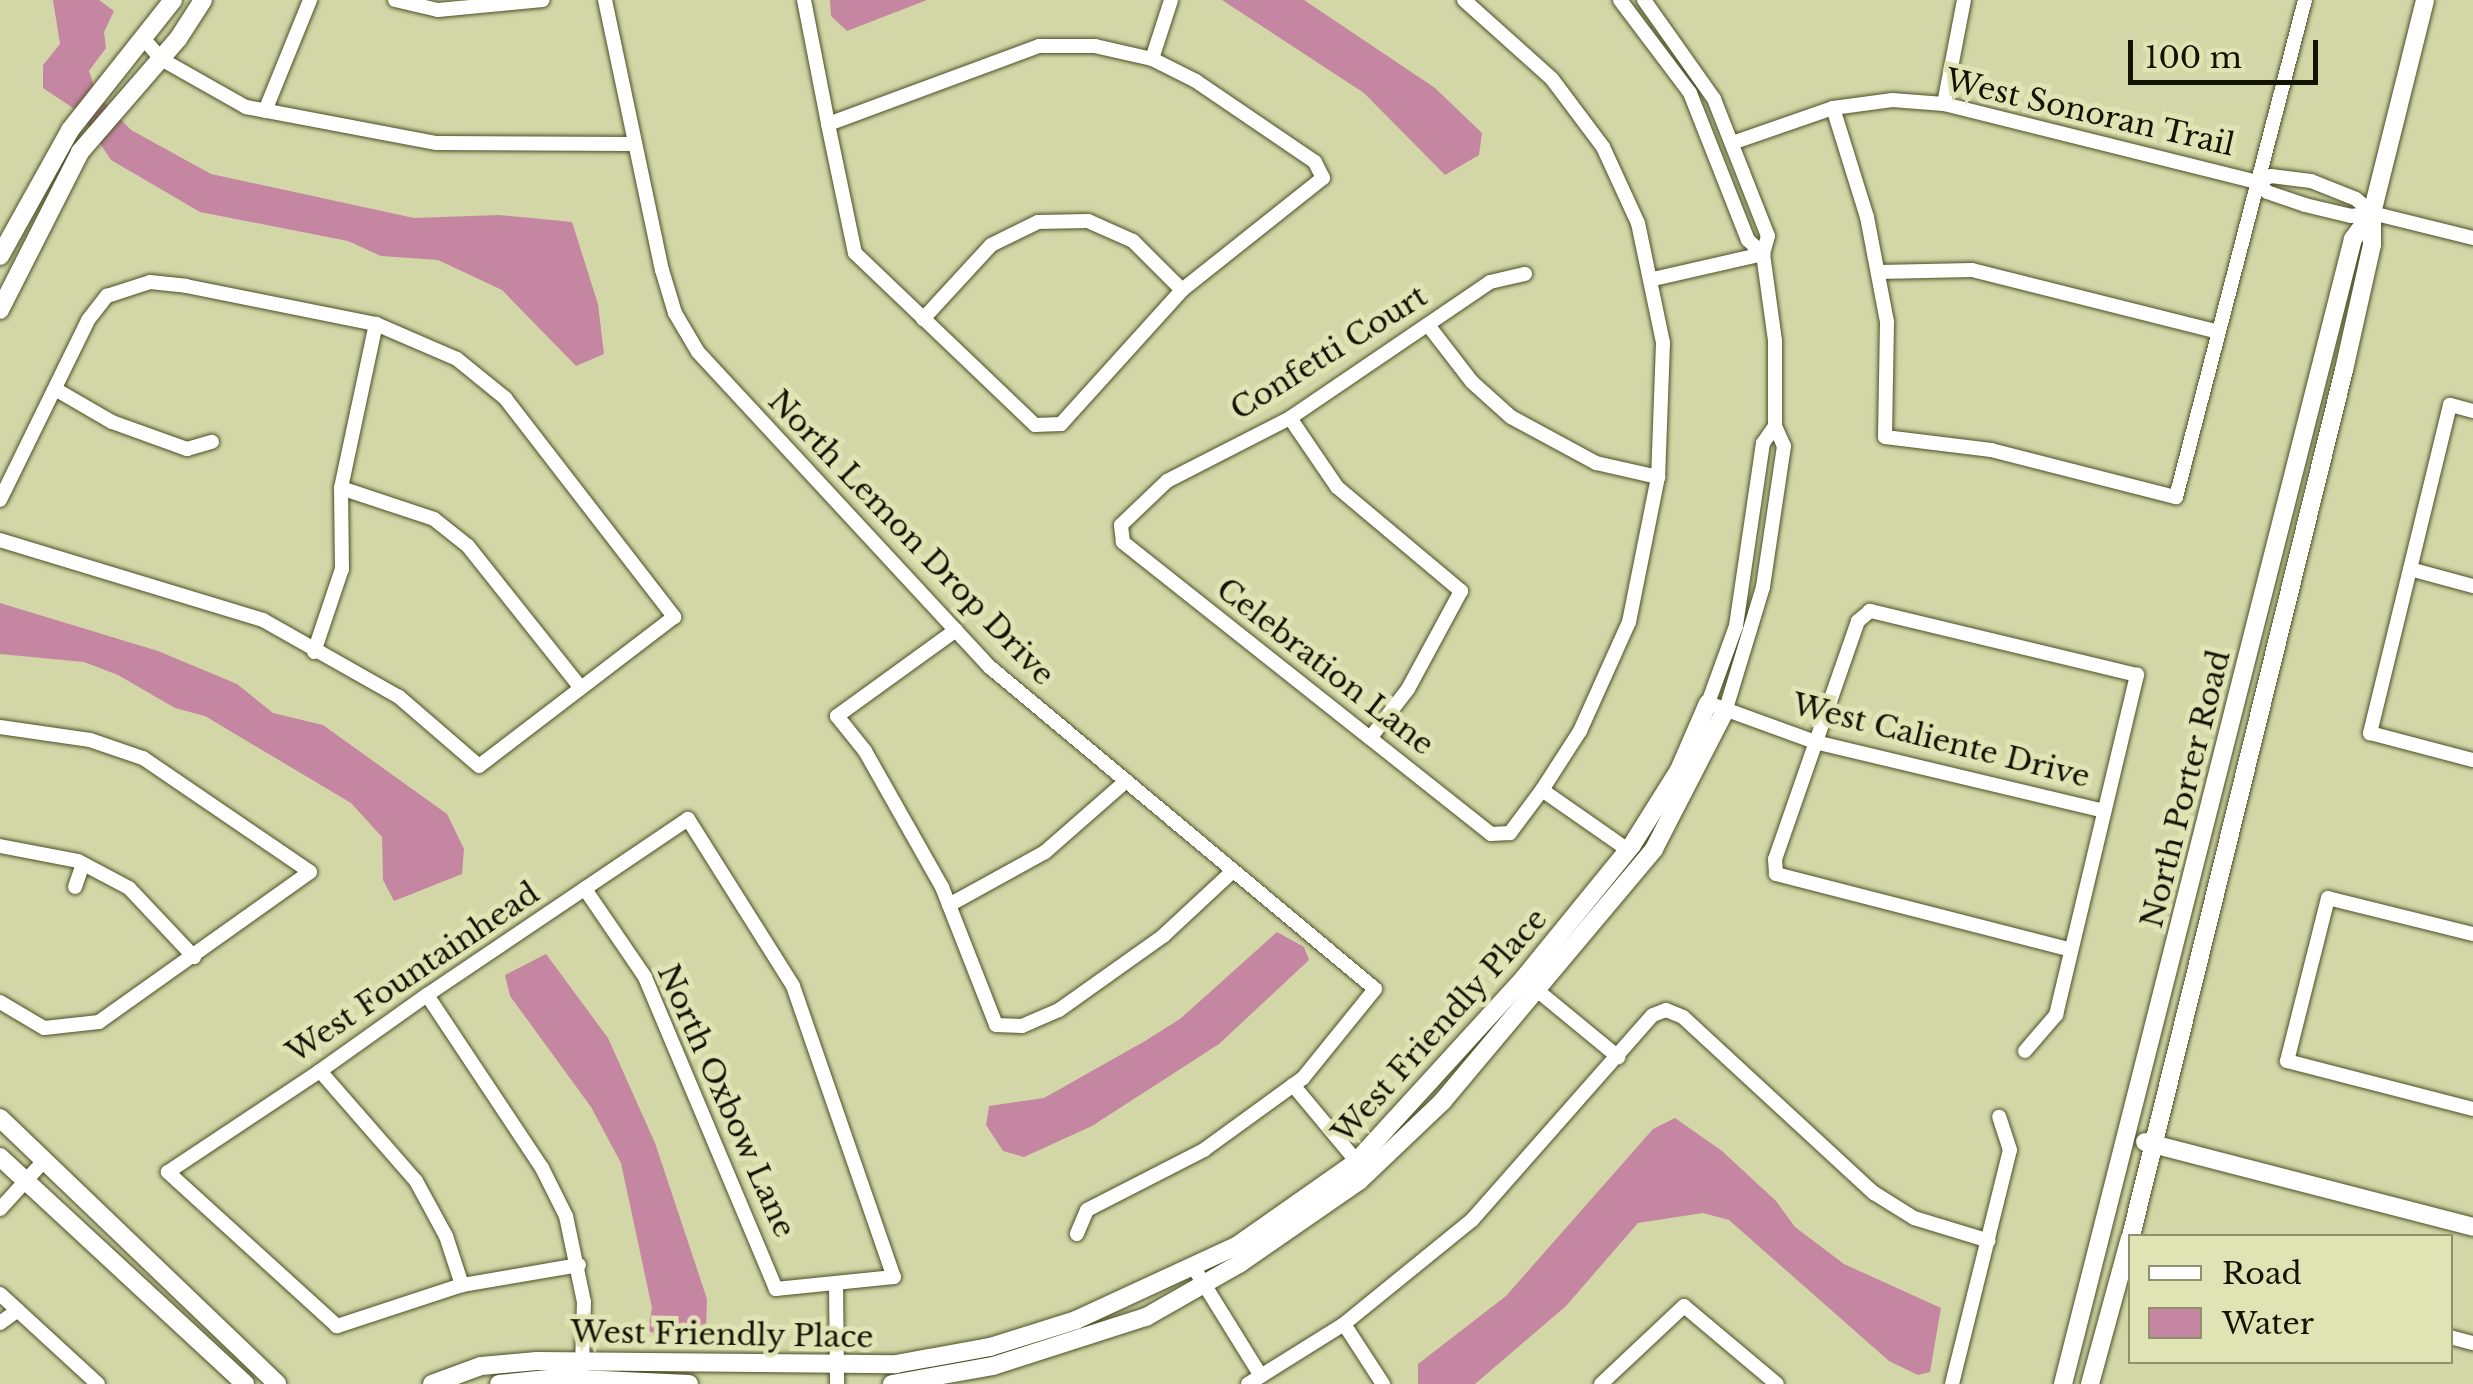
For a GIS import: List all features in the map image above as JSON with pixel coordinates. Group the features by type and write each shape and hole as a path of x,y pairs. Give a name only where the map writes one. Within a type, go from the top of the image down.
{"street":[{"path":"0,310 143,38 173,0"},
{"path":"0,256 70,130 161,59 203,0"},
{"path":"265,111 310,0"},
{"path":"396,0 438,10 543,0"},
{"name":"North Lemon Drop Drive","path":"605,0 631,144 675,312 698,352 990,668 1374,989 1294,1085"},
{"path":"804,0 828,124 855,253 1035,425 1049,429 1061,424 1182,290 1324,178 1314,162 1255,118 1152,59 1096,46 1040,46 828,124"},
{"path":"1152,59 1171,0"},
{"path":"1464,0 1552,80 1602,147 1638,223 1653,279 1664,343 1658,477 1629,622 1580,731 1542,790 1628,850"},
{"name":"West Friendly Place","path":"1620,0 1690,93 1748,240 1763,254"},
{"name":"West Friendly Place","path":"892,1384 1082,1341 1204,1286 1361,1168 1654,849 1726,710 1763,587 1784,446 1775,426 1775,341 1763,254 1768,236 1735,142 1694,65 1644,0"},
{"path":"1944,104 1964,0"},
{"path":"1833,108 1879,272 1887,322 1885,437 1991,450 2176,497 2305,0"},
{"name":"North Porter Road","path":"2132,1234 2344,370 2372,245 2372,213 2425,0"},
{"path":"143,38 161,59 209,90 265,111 436,143 631,144"},
{"name":"West Sonoran Trail","path":"1735,142 1833,108 1892,100 1944,104 2258,182 2267,192 2305,205 2351,216 2372,213"},
{"name":"West Sonoran Trail","path":"2258,182 2271,176 2311,181 2356,198 2372,213"},
{"path":"2372,213 2473,238"},
{"name":"North Porter Road","path":"2063,1384 2133,1124 2353,239 2372,213"},
{"path":"923,319 992,245 1038,222 1088,221 1132,241 1182,290"},
{"path":"1653,279 1763,254"},
{"path":"1879,272 1972,270 2218,332"},
{"name":"Confetti Court","path":"1120,525 1166,481 1290,418 1490,282 1525,274"},
{"path":"0,500 88,320 107,296 150,282 376,324 457,360 505,398 674,617 478,766 398,697 263,620 184,591 0,540"},
{"path":"314,652 342,570 341,488 376,324"},
{"path":"1428,325 1472,382 1511,417 1596,463 1658,477"},
{"path":"55,390 112,422 186,449 212,442"},
{"path":"2473,411 2450,406 2370,733 2473,760"},
{"path":"1290,418 1337,487 1461,591 1408,689 1371,737"},
{"name":"West Friendly Place","path":"1531,985 1628,850 1679,770 1736,626 1763,443 1775,426"},
{"path":"341,488 418,513 468,546 581,688"},
{"name":"Celebration Lane","path":"1120,525 1123,542 1491,834 1510,833 1542,790"},
{"path":"2410,570 2473,586"},
{"path":"2025,1051 2056,1016 2137,675 1870,612 1858,620 1775,859 1776,874 2070,949"},
{"path":"956,630 836,716 865,751 949,905 996,1025 1022,1026 1060,1010 1163,936 1233,871"},
{"name":"West Caliente Drive","path":"1708,703 1815,742 2104,811"},
{"path":"0,727 90,740 143,758 310,872 99,1022 44,1028 3,1005"},
{"path":"949,905 1046,852 1126,781"},
{"name":"West Fountainhead","path":"462,1285 338,1326 168,1172 688,819 793,986 894,1277 836,1282"},
{"path":"0,846 84,864 128,888 194,957"},
{"path":"75,887 84,864"},
{"name":"North Oxbow Lane","path":"585,889 645,977 776,1289 836,1282"},
{"path":"2473,934 2328,898 2287,1061 2473,1109"},
{"path":"1531,985 1618,1057"},
{"path":"427,995 542,1168 579,1265 582,1369"},
{"path":"1194,1268 1254,1380 1344,1324 1472,1220 1653,1015 1666,1010 1682,1016 1874,1193 1914,1218 1989,1241"},
{"path":"320,1071 416,1182 446,1236 462,1285 579,1265"},
{"path":"1077,1234 1087,1210 1204,1150 1294,1085 1361,1168"},
{"path":"1952,1384 2010,1150 2000,1117"},
{"path":"0,1118 42,1163 277,1384"},
{"path":"2133,1124 2137,1136 2153,1148 2473,1227"},
{"path":"0,1158 245,1384"},
{"path":"0,1210 42,1163"},
{"name":"West Friendly Place","path":"432,1384 481,1366 837,1375 990,1347 1076,1320 1194,1268 1361,1168"},
{"name":"North Porter Road","path":"2090,1384 2128,1248"},
{"path":"836,1282 837,1375"},
{"path":"0,1294 98,1384"},
{"path":"1601,1384 1684,1306 1777,1384"},
{"path":"0,1323 18,1310"},
{"path":"1344,1324 1383,1384"},
{"name":"West Friendly Place","path":"498,1384 582,1369 688,1384"}],"water":[{"path":"53,0 99,0 114,11 104,32 106,48 89,71 97,95 131,130 211,174 414,218 499,215 572,222 598,304 604,354 576,366 502,290 438,260 381,256 348,241 200,212 111,160 79,112 43,88 43,65 60,44"},
{"path":"830,0 927,0 847,31 831,16"},
{"path":"1222,0 1304,0 1435,88 1482,133 1479,155 1445,175 1364,93"},
{"path":"0,603 158,651 237,684 273,713 323,725 447,814 464,849 462,874 394,901 383,880 382,837 351,803 205,716 175,708 118,675 84,662 0,654"},
{"path":"1277,932 1304,947 1309,960 1219,1044 1092,1126 1024,1157 1003,1151 986,1125 989,1106 1044,1098 1145,1041 1180,1019"},
{"path":"546,954 608,1038 655,1143 707,1299 706,1329 696,1335 668,1338 648,1331 652,1308 621,1163 591,1107 510,996 505,975"},
{"path":"1675,1118 1722,1151 1776,1201 1795,1227 1844,1264 1941,1308 1930,1372 1918,1375 1889,1361 1729,1220 1703,1213 1638,1223 1566,1306 1475,1384 1418,1384 1418,1364 1506,1296 1653,1129"}]}
